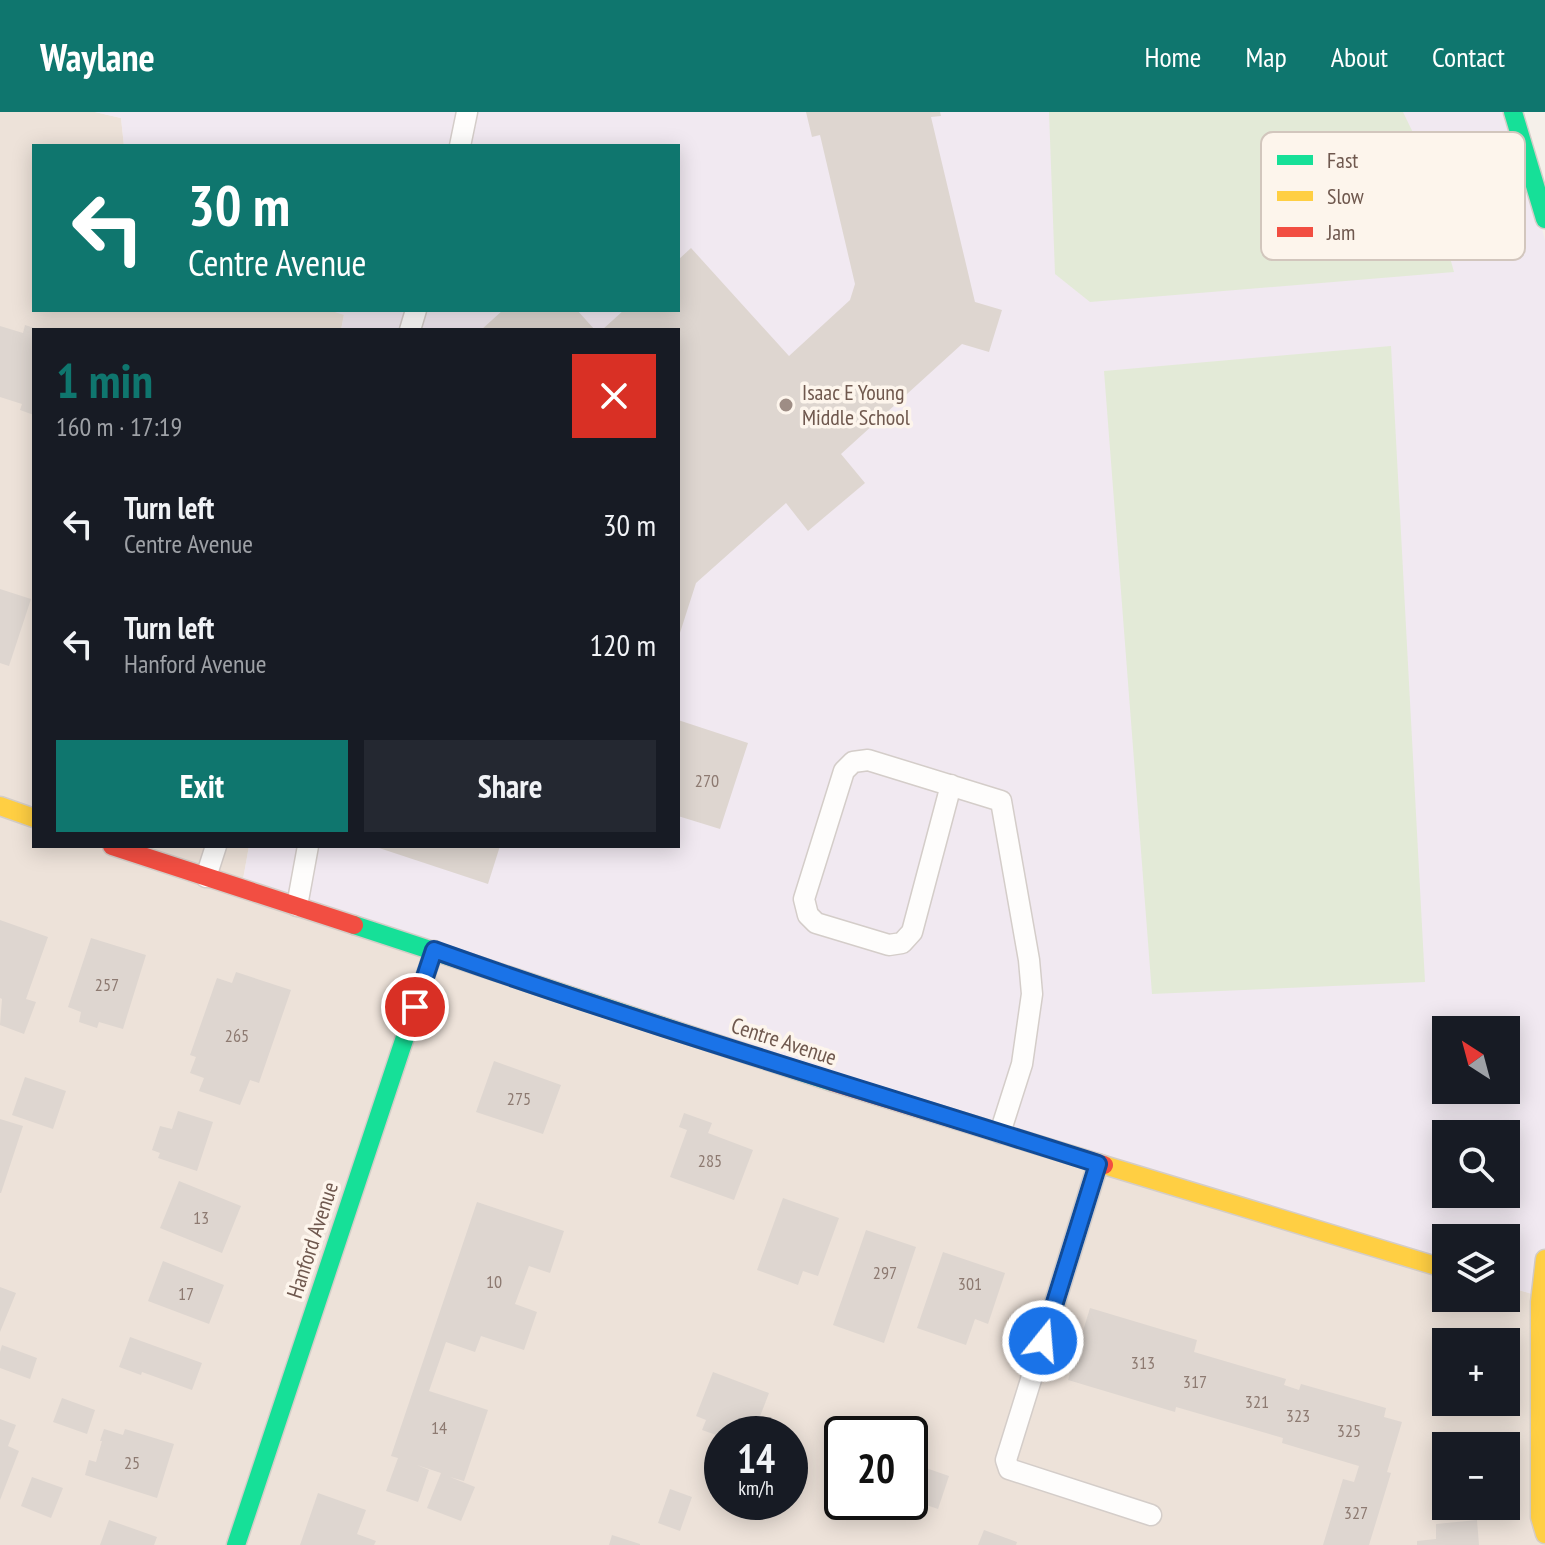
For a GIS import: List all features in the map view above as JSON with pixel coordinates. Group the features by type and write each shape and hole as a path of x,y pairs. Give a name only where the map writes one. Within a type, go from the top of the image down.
{"street":[{"path":"1513,112 1519,132"},
{"path":"1525,152 1545,219"},
{"path":"0,806 32,817"},
{"name":"Centre Avenue","path":"118,848 845,1086 1432,1265"},
{"name":"Hanford Avenue","path":"236,1545 434,950"},
{"path":"1545,1259 1540,1302 1540,1517 1545,1534"},
{"path":"1520,1295 1540,1302"}],"lane":[{"path":"460,144 467,112"},
{"path":"951,785 912,932 902,943 889,945 816,923 808,915 804,899 844,771 853,762 868,760 951,785 1001,801 1029,960 1032,994 1022,1064 1000,1133"},
{"path":"206,877 215,848"},
{"path":"297,906 308,848"},
{"path":"1098,1164 1006,1460 1009,1469 1151,1515"}],"shaded area":[{"path":"0,112 95,112 121,118 124,144 32,144 32,312 344,314 341,328 32,328 32,848 249,848 241,890 1432,1263 1432,1312 1520,1312 1520,1290 1545,1298 1545,1545 0,1545"},
{"path":"95,112 1509,112 1515,132 1261,132 1261,260 1525,260 1525,169 1545,240 1545,1298 1520,1290 1520,1224 1432,1224 1432,1263 241,891 249,848 680,848 680,328 341,328 344,315 335,312 680,312 680,144 124,144 121,118"}],"green space":[{"path":"1049,112 1403,112 1413,132 1261,132 1261,260 1451,260 1454,272 1090,302 1055,274"},
{"path":"1391,346 1425,982 1152,994 1104,371"}],"building":[{"name":"Isaac E Young Middle School","path":"806,112 940,112 941,116 931,117 975,302 1002,310 989,352 962,344 841,454 865,483 808,531 786,503 696,583 680,633 680,328 604,328 622,312 680,312 680,258 691,248 789,356 850,300 855,284 820,135 812,137"},
{"path":"501,312 579,312 593,328 483,328"},
{"path":"25,325 34,328 32,414 20,410 22,404 0,397 0,326 23,333"},
{"path":"0,589 31,599 9,666 0,663"},
{"path":"680,721 748,743 720,829 680,817"},
{"path":"379,848 499,848 488,884"},
{"path":"0,920 48,937 26,999 36,1002 24,1034 0,1025"},
{"path":"91,938 146,955 123,1029 99,1022 97,1028 79,1022 81,1012 68,1007"},
{"path":"236,972 291,990 259,1083 250,1080 240,1105 199,1091 204,1078 190,1073 196,1057 190,1055 217,978 232,983"},
{"path":"494,1061 561,1085 543,1134 476,1112"},
{"path":"25,1077 66,1091 53,1129 12,1115"},
{"path":"178,1111 213,1122 197,1171 158,1158 160,1153 152,1150 160,1126 172,1129"},
{"path":"684,1113 712,1123 708,1133 753,1150 734,1200 670,1177 687,1130 679,1127"},
{"path":"0,1119 23,1126 1,1193 0,1193"},
{"path":"179,1181 241,1206 222,1253 160,1228"},
{"path":"783,1198 839,1218 818,1276 803,1271 798,1285 757,1270"},
{"path":"477,1202 564,1231 550,1273 529,1266 515,1304 537,1312 524,1350 481,1336 475,1352 446,1342 429,1391 488,1410 464,1481 450,1477 475,1487 461,1521 427,1508 441,1473 417,1465 429,1470 418,1502 386,1491 398,1458 391,1456"},
{"path":"866,1230 916,1247 884,1343 833,1325"},
{"path":"943,1252 1005,1273 988,1324 975,1319 966,1345 917,1328"},
{"path":"163,1261 224,1285 209,1324 148,1301"},
{"path":"0,1287 16,1293 0,1332"},
{"path":"1090,1308 1197,1340 1194,1352 1286,1379 1284,1385 1299,1390 1301,1384 1386,1408 1384,1417 1402,1422 1387,1472 1391,1473 1369,1545 1323,1545 1343,1479 1354,1482 1359,1466 1282,1443 1283,1438 1176,1407 1175,1412 1068,1380"},
{"path":"130,1337 202,1363 192,1390 119,1367"},
{"path":"2,1345 37,1358 30,1379 0,1368"},
{"path":"713,1372 769,1393 760,1416 704,1416 704,1419 696,1416"},
{"path":"62,1398 95,1410 87,1434 53,1422"},
{"path":"0,1419 16,1425 8,1446 19,1451 0,1500"},
{"path":"104,1429 123,1435 125,1429 174,1444 157,1498 85,1475 89,1460 96,1462"},
{"path":"928,1469 949,1476 938,1509 928,1506"},
{"path":"32,1477 63,1488 51,1518 21,1506"},
{"path":"670,1489 692,1497 680,1531 658,1523"},
{"path":"318,1493 366,1510 357,1534 376,1541 374,1545 300,1545"},
{"path":"109,1520 157,1537 154,1545 100,1545"},
{"path":"1477,1520 1479,1545 1417,1545 1417,1541 1436,1539 1436,1524"},
{"path":"984,1530 1017,1542 1016,1545 978,1545"},
{"path":"612,1535 640,1544 640,1545 609,1545"}],"traffic: fast":[{"path":"1513,112 1519,132"},
{"path":"1525,152 1545,219"},
{"path":"354,925 832,1082"},
{"path":"236,1545 434,950"}],"traffic: slow":[{"path":"0,806 32,817"},
{"path":"1104,1165 1432,1265"},
{"path":"1545,1259 1540,1302 1540,1517 1545,1534"}],"traffic: jam":[{"path":"118,848 354,925"},
{"path":"832,1082 1104,1165"}],"place":[{"name":"Isaac E Young Middle School","path":"786,405"}],"route":[{"path":"415,1007 434,950 804,1073 1098,1164 1043,1341"}]}
